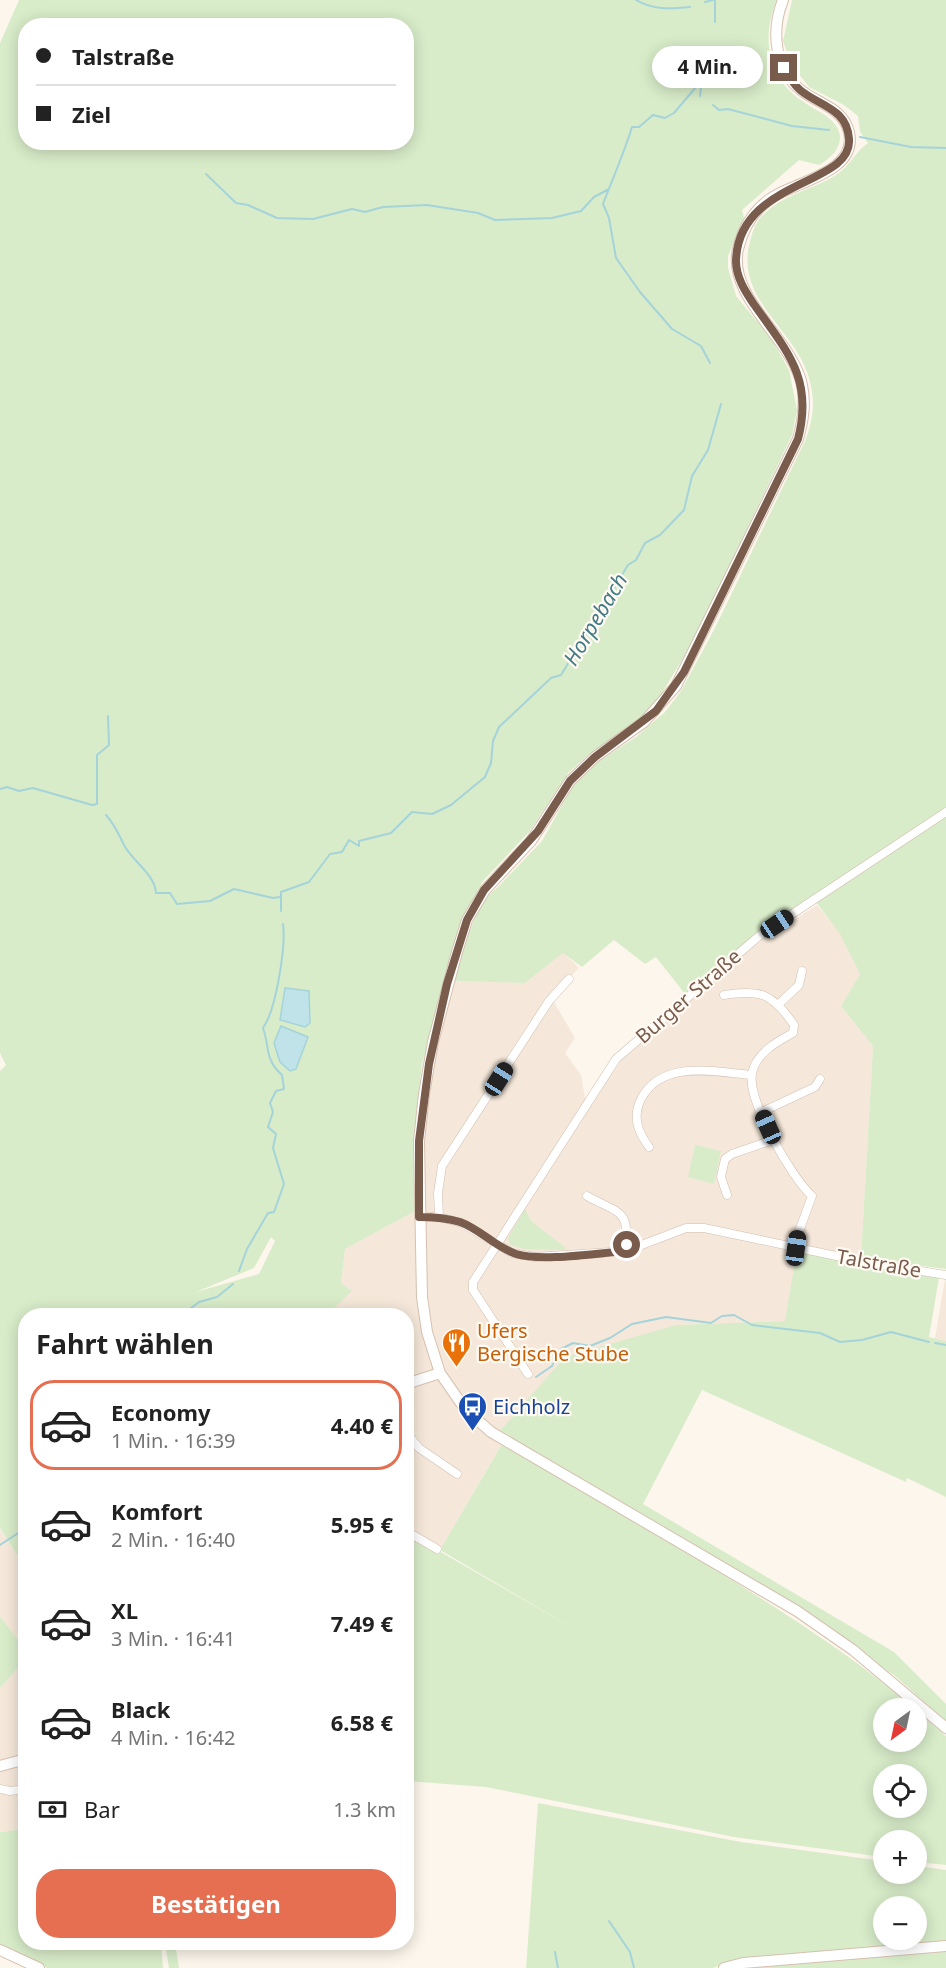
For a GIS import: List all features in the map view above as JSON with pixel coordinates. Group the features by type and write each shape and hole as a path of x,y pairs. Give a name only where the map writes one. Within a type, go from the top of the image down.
{"street":[{"path":"783,0 775,32 778,53 784,68 800,90 842,117 849,132 850,142 837,166 773,197 758,209 744,230 736,262 741,282 799,374 804,409 798,439 684,672 667,699 644,723 579,770 531,841 496,875 476,904 457,952 429,1064 419,1141 422,1297 427,1332 440,1373 465,1409 491,1432 805,1617 853,1650 946,1728"},
{"name":"Burger Straße","path":"496,1245 616,1059 759,936 946,812"},
{"path":"779,1004 799,985 802,971"},
{"path":"439,1217 438,1193 442,1166 549,1001 569,979"},
{"path":"724,995 757,992 779,1004 795,1030 765,1051 752,1075 753,1094 773,1140 790,1170 812,1196 798,1234 796,1248"},
{"path":"649,1147 640,1132 636,1116 644,1094 660,1077 693,1071 752,1075"},
{"path":"762,1112 815,1087 820,1079"},
{"path":"727,1195 721,1177 725,1159 732,1154 773,1140"},
{"path":"587,1196 619,1210 625,1216 626,1251"},
{"name":"Talstraße","path":"419,1217 439,1217 462,1223 496,1245 518,1255 535,1257 626,1251 686,1228 704,1228 796,1248 946,1275"},
{"path":"496,1245 473,1282 473,1290 528,1374"},
{"path":"414,1381 440,1373"},
{"path":"414,1442 419,1448 458,1474"},
{"path":"414,1536 437,1549"},
{"path":"0,1766 18,1761"},
{"path":"0,1789 18,1790"},
{"path":"724,1968 743,1963 946,1946"},
{"path":"0,1950 39,1968"}],"shaded area":[{"path":"817,905 840,933 860,974 841,1006 873,1046 861,1258 785,1321 676,1325 491,1438 502,1444 440,1550 414,1533 414,1308 335,1308 351,1291 341,1283 345,1249 415,1211 422,1197 426,1117 434,1060 453,981 525,983 563,952 579,968 551,997 575,1038 565,1053 581,1075 587,1109 623,1058 744,952"},
{"path":"946,1279 946,1341 935,1338"},
{"path":"0,1529 18,1557 18,1640 0,1616"},
{"path":"18,1668 18,1830 0,1832 0,1688"}],"green space":[{"path":"19,0 777,0 769,27 770,54 774,67 790,91 832,121 840,134 840,140 831,157 819,165 799,160 742,210 744,218 728,256 728,268 736,296 770,337 789,370 797,410 792,435 691,645 659,698 640,719 587,756 569,772 529,832 482,882 463,918 422,1064 413,1140 415,1211 345,1249 341,1283 352,1291 334,1308 18,1308 18,1557 0,1528 0,1071 6,1065 0,1053 0,43","holes":["271,1237 275,1241 259,1274 196,1292 254,1268"]},
{"path":"792,0 946,0 946,809 741,946 685,994 656,957 645,964 614,940 582,967 563,953 525,983 453,981 470,930 482,904 542,841 571,789 598,762 636,737 665,712 681,691 715,628 805,441 813,405 807,371 797,352 760,301 752,283 747,264 750,242 757,223 769,209 836,175 868,143 860,132 858,116 844,105 809,87 791,64 783,41"},
{"path":"946,815 946,1269 861,1258 873,1046 841,1006 860,974 840,934 816,902"},
{"path":"695,1145 721,1151 714,1184 688,1177"},
{"path":"525,1209 531,1221 566,1248 563,1250 525,1249 510,1245 508,1238"},
{"path":"797,1250 939,1277 929,1337 946,1341 946,1497 907,1478 906,1482 702,1390 643,1504 894,1652 946,1704 946,1721 927,1704 927,1698 920,1698 895,1676 822,1626 498,1433 565,1357 676,1325 785,1321"},
{"path":"502,1444 755,1594 836,1648 902,1698 873,1698 873,1752 927,1752 927,1720 946,1736 946,1865 927,1863 927,1830 873,1830 873,1856 734,1837 486,1787 414,1782 414,1537 581,1633 440,1550"},
{"path":"0,1616 18,1640 18,1668 0,1688"},
{"path":"538,1803 741,1842 873,1860 873,1884 927,1884 927,1867 946,1870 946,1941 927,1943 927,1896 873,1896 873,1947 738,1959 713,1968 526,1968"},
{"path":"18,1830 18,1950 162,1950 163,1968 47,1968 0,1944 0,1832"},
{"path":"166,1950 176,1950 179,1968 169,1968"},
{"path":"946,1951 946,1968 750,1968 922,1952"}],"water":[{"path":"285,988 309,991 310,1023 305,1027 280,1020"},
{"path":"281,1026 308,1037 296,1069 290,1071 280,1062 274,1043"}],"waterway":[{"path":"636,0 649,6 662,8 690,7"},
{"path":"705,2 713,0"},
{"name":"Horpebach","path":"715,0 715,22"},
{"name":"Horpebach","path":"710,363 701,346 672,329 640,292 616,258 609,218 603,204 632,127 639,127 653,115 665,118 674,113 719,60 718,47"},
{"name":"Horpebach","path":"700,96 702,78"},
{"path":"713,105 719,110 728,109 792,126 829,130"},
{"path":"860,137 911,147 946,148"},
{"path":"206,174 236,203 248,205 277,218 313,219 352,209 365,212 383,207 427,205 478,213 495,220 552,218 581,211 594,197 609,189"},
{"name":"Horpebach","path":"281,911 281,892 309,882 330,854 342,852 349,840 359,846 359,841 391,833 412,812 432,814 451,805 485,777 491,763 493,741 499,727 551,678 561,675 628,565 636,560 645,543 660,535 684,510 692,476 708,450 721,404"},
{"path":"0,789 7,787 19,791 33,788 92,805 97,804 97,755 109,745 108,716"},
{"path":"106,815 128,851 152,880 156,893 170,893 177,904 210,901 234,889 273,898 280,897"},
{"name":"Horpebach","path":"239,1271 247,1249 268,1213 274,1212 284,1184 273,1148 276,1134 268,1127 273,1112 270,1103 276,1091 284,1089 282,1075 272,1064 263,1028 272,1007 279,978 283,924"},
{"name":"Horpebach","path":"191,1308 199,1302 217,1297 233,1284"},
{"path":"536,1377 552,1366 561,1349 573,1343 590,1346 610,1338 632,1324 666,1317 711,1323 722,1316 734,1315 752,1325 820,1333 840,1342 862,1340 891,1332 929,1342"},
{"path":"935,1343 946,1345"},
{"name":"Horpebach","path":"0,1545 18,1533"},
{"path":"609,1921 630,1952 634,1968"},
{"path":"555,1952 558,1968"}],"place":[{"name":"Ufers Bergische Stube","path":"456,1368"},
{"name":"Eichholz","path":"472,1432"}],"route":[{"path":"627,1245 626,1251 535,1257 518,1255 496,1245 462,1223 439,1217 419,1217 419,1141 424,1094 433,1042 447,984 467,920 476,904 496,875 531,841 561,793 579,770 644,723 667,699 684,672 798,439 804,409 804,396 799,374 775,332 747,293 741,282 736,262 744,230 758,209 773,197 837,166 842,161 850,142 849,132 842,117 836,111 800,90 784,68"}]}
